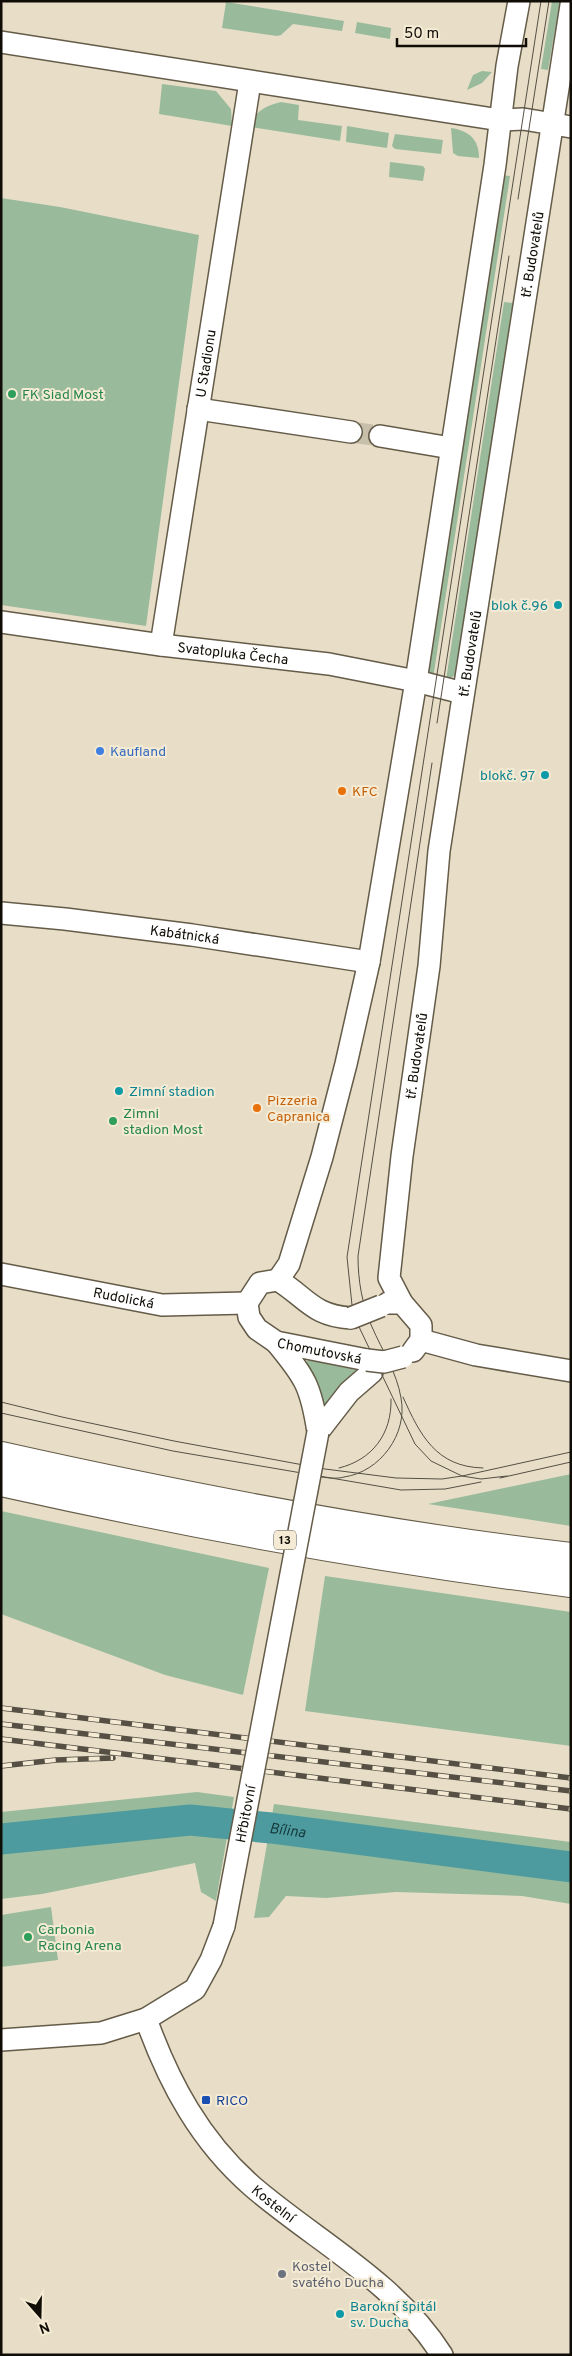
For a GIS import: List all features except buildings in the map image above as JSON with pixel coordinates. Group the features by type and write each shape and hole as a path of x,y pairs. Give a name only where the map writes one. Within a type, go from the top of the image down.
{"highway":[{"name":"13","path":"1,1456 289,1514 423,1536 571,1557"},
{"name":"13","path":"1,1482 292,1541 407,1561 571,1583"}],"street":[{"path":"247,1303 260,1284 278,1280 289,1264 322,1157 346,1064 368,962 416,681 519,1"},
{"name":"tř. Budovatelů","path":"402,1303 389,1278 402,1156 428,966 439,851 463,693 562,125 571,5"},
{"path":"1,42 500,120 523,119 562,125"},
{"name":"U Stadionu","path":"161,645 250,82"},
{"path":"198,409 351,432"},
{"path":"380,436 451,448"},
{"name":"Svatopluka Čecha","path":"1,622 161,645 330,664 416,681 463,693"},
{"name":"Kabátnická","path":"1,913 65,918 368,962"},
{"name":"Rudolická","path":"1,1274 162,1305 247,1303"},
{"path":"278,1280 298,1292 314,1308 326,1315 351,1318 391,1303 402,1303 422,1325 421,1340 410,1355 381,1363 349,1392 318,1432"},
{"name":"Chomutovská","path":"247,1303 249,1317 257,1329 276,1342 381,1363"},
{"path":"421,1340 476,1355 571,1371"},
{"path":"276,1342 302,1374 314,1402 318,1432"},
{"name":"Hřbitovní","path":"1,2040 101,2033 146,2019 195,1989 211,1960 224,1926 318,1432"},
{"name":"Kostelní","path":"146,2019 157,2049 179,2097 196,2125 219,2153 266,2198 391,2294 428,2332 442,2355"}],"green space":[{"path":"552,1 560,1 548,70 541,69"},
{"path":"226,2 344,21 342,31 293,24 281,35 277,36 222,28"},
{"path":"357,22 391,28 390,39 355,33"},
{"path":"482,71 492,72 482,83 467,90 473,75"},
{"path":"162,84 216,91 231,109 232,126 159,114"},
{"path":"281,102 299,105 298,120 342,126 340,141 250,127 252,121 261,110"},
{"path":"347,126 389,133 387,148 346,142"},
{"path":"451,128 463,131 472,137 479,151 479,158 458,156 453,153"},
{"path":"395,134 443,140 441,154 395,149 392,146"},
{"path":"390,162 423,166 425,169 423,181 389,177"},
{"path":"501,175 510,176 433,679 427,673"},
{"path":"1,198 60,207 199,235 146,626 1,605"},
{"path":"504,302 513,303 457,669 454,676 446,680"},
{"path":"308,1360 356,1370 326,1407 324,1407 318,1386 306,1363"},
{"path":"571,1474 571,1526 428,1504"},
{"path":"1,1511 269,1568 243,1695 165,1675 1,1614"},
{"path":"325,1576 571,1612 571,1746 305,1711"},
{"path":"197,1792 234,1797 216,1901 201,1892 195,1863 42,1894 1,1899 1,1812"},
{"path":"274,1804 571,1842 571,1904 522,1896 396,1892 326,1898 286,1896 269,1917 254,1918"},
{"name":"Carbonia Racing Arena","path":"51,1907 58,1960 1,1967 1,1915"}],"waterway":[{"name":"Bílina","path":"1,1839 190,1820 271,1828 571,1867"}],"tunnel":[{"path":"351,432 380,436"}],"tram line":[{"path":"507,1476 481,1479 462,1476 431,1461 415,1444 360,1329 352,1305 347,1257 541,1"},
{"path":"518,199 549,1"},
{"path":"437,723 509,256"},
{"path":"321,1477 341,1478 357,1474 369,1468 389,1449 400,1425 402,1412 399,1389 393,1371 372,1327 363,1301 358,1256 432,763"},
{"path":"403,1397 423,1436 442,1455 453,1462 483,1468"},
{"path":"339,1468 361,1459 378,1444 388,1423 391,1399"},
{"path":"1,1402 174,1441 325,1469 396,1478 442,1479 571,1452"},
{"path":"1,1413 173,1451 401,1490 445,1489 481,1482"},
{"path":"500,1478 571,1462"}],"railway":[{"path":"1,1708 571,1778"},
{"path":"1,1724 571,1791"},
{"path":"1,1739 571,1809"},
{"path":"1,1766 56,1760 113,1758"}],"place":[{"name":"FK Siad Most","path":"12,394"},
{"name":"blok č.96","path":"558,605"},
{"name":"Kaufland","path":"100,751"},
{"name":"blokč. 97","path":"545,775"},
{"name":"KFC","path":"342,791"},
{"name":"Zimní stadion","path":"119,1091"},
{"name":"Pizzeria Capranica","path":"257,1108"},
{"name":"Zimni stadion Most","path":"113,1121"},
{"name":"Carbonia Racing Arena","path":"28,1937"},
{"name":"RICO","path":"206,2100"},
{"name":"Kostel svatého Ducha","path":"282,2274"},
{"name":"Barokní špitál sv. Ducha","path":"340,2314"}]}
